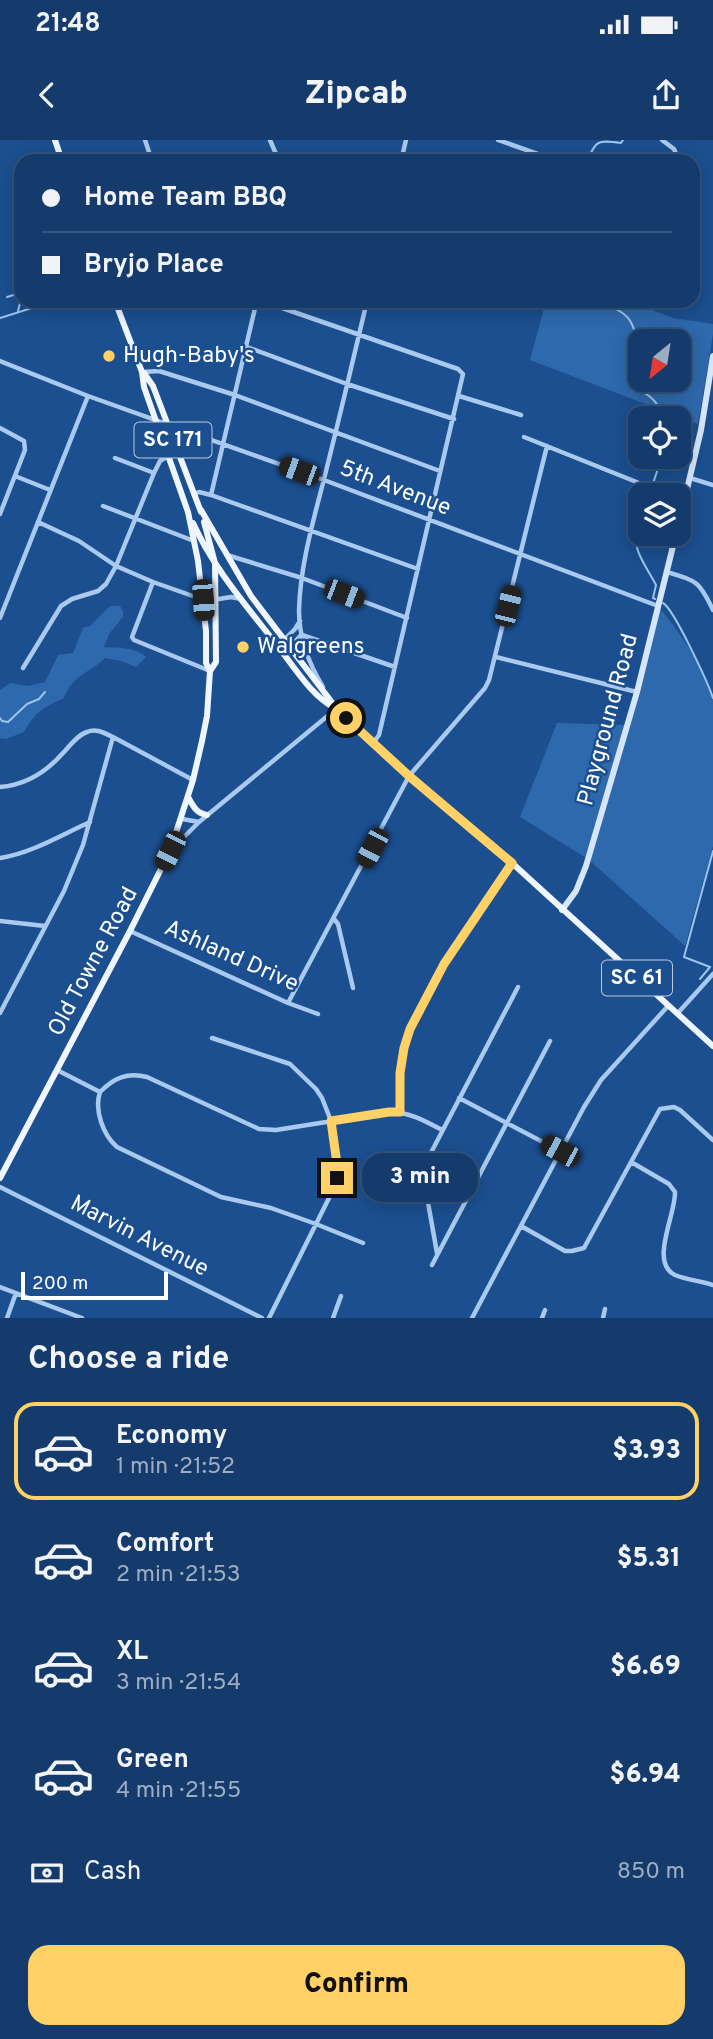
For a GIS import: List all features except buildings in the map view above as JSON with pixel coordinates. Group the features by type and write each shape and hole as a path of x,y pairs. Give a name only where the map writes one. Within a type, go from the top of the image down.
{"main road":[{"path":"119,308 142,372"},
{"path":"689,483 713,356"},
{"name":"SC 171","path":"142,372 153,386 201,510 215,563 216,662 210,671 205,663 203,600 188,512 155,421 142,372"},
{"name":"SC 61","path":"201,510 251,596 337,709 409,776 512,863 713,1046"},
{"name":"SC 61","path":"188,512 215,563 241,599 326,704 337,709"},
{"name":"Playground Road","path":"562,910 576,891 586,866 637,692 673,546"},
{"name":"Old Towne Road","path":"0,1178 170,851 194,780 207,716 210,671"},
{"path":"188,797 195,810 206,815"}],"street":[{"path":"498,140 538,154"},
{"path":"662,140 676,154"},
{"path":"211,495 255,308"},
{"path":"280,308 458,369 463,374 379,735 373,743"},
{"path":"170,851 206,815 337,709 315,672 302,635 302,578 311,530 365,308"},
{"path":"247,347 454,419"},
{"name":"5th Avenue","path":"0,361 155,421 224,444 658,606"},
{"path":"142,372 159,371 235,395 440,471"},
{"path":"0,618 88,396"},
{"path":"459,396 521,415"},
{"path":"0,428 24,441 25,445 0,514"},
{"path":"524,436 639,483"},
{"path":"288,1003 409,776 485,688 496,657 547,446"},
{"path":"23,668 61,606 72,599 98,591 106,584 154,473 160,461 169,456"},
{"path":"115,458 154,473"},
{"path":"15,476 50,490"},
{"path":"690,478 713,485"},
{"path":"194,494 201,492 211,495 418,569"},
{"path":"103,506 194,541"},
{"path":"38,522 79,541 116,566 153,582 203,600 231,597 241,599"},
{"path":"226,554 302,578 407,618"},
{"path":"667,572 693,579 703,590 713,610"},
{"path":"153,582 132,637 210,671"},
{"path":"278,646 300,621"},
{"path":"302,635 395,667"},
{"path":"284,654 302,635"},
{"path":"496,657 637,692"},
{"path":"0,787 12,786 43,772 84,733 100,731 194,780"},
{"path":"0,1013 64,891 83,845 113,737"},
{"path":"182,819 199,822"},
{"path":"0,858 18,855 90,822"},
{"path":"400,1112 400,1073 410,1029 444,964 512,863"},
{"path":"334,919 338,924 354,988"},
{"path":"0,921 45,926"},
{"name":"Ashland Drive","path":"130,931 318,1014"},
{"path":"677,1014 713,974"},
{"path":"437,1253 424,1166 518,987"},
{"path":"472,1318 560,1151 601,1080 668,1006"},
{"path":"212,1038 290,1064 322,1098 331,1121 338,1171 335,1186 269,1318"},
{"path":"432,1265 550,1041"},
{"path":"57,1070 100,1092"},
{"path":"363,1243 271,1208 221,1197 117,1147 104,1131 97,1100 100,1092 117,1078 138,1074 259,1129 276,1130 400,1112 442,1130"},
{"path":"460,1098 560,1151"},
{"path":"521,1226 565,1251 584,1248 658,1111 674,1107 680,1110 713,1140"},
{"path":"631,1162 674,1188 676,1196 663,1254 668,1268 675,1275 713,1285"},
{"name":"Marvin Avenue","path":"0,1187 262,1318"},
{"path":"0,1287 82,1318"},
{"path":"7,1318 16,1293"},
{"path":"333,1318 341,1296"},
{"path":"603,1318 606,1309"},
{"path":"542,1318 545,1310"}],"shaded area":[{"path":"544,308 647,308 673,318 713,324 698,424 691,421 691,406 651,406 530,360"},
{"path":"110,606 120,606 123,617 109,634 104,647 132,650 146,657 136,667 105,658 77,679 64,698 45,707 36,715 24,732 6,739 0,738 0,690 10,683 28,686 45,682 58,655 73,653 83,628 90,626"},
{"path":"658,606 690,649 713,698 713,846 685,946 588,859 520,817 557,723 627,725"}],"waterway":[{"path":"591,154 598,143 621,143 623,140"},
{"path":"7,297 14,295"},
{"path":"0,318 32,308"},
{"path":"613,308 630,320 634,329"},
{"path":"643,392 658,406"},
{"path":"653,483 658,469"},
{"path":"637,546 656,585 655,599"},
{"path":"663,603 682,632 713,698"},
{"path":"0,718 8,722 45,692"},
{"path":"700,979 710,967 684,957 713,851"}],"place":[{"name":"Hugh-Baby's","path":"109,356"},
{"name":"Walgreens","path":"243,647"}],"route":[{"path":"337,1178 331,1121 400,1112 400,1073 410,1029 444,964 512,863 409,776 346,718"}]}
